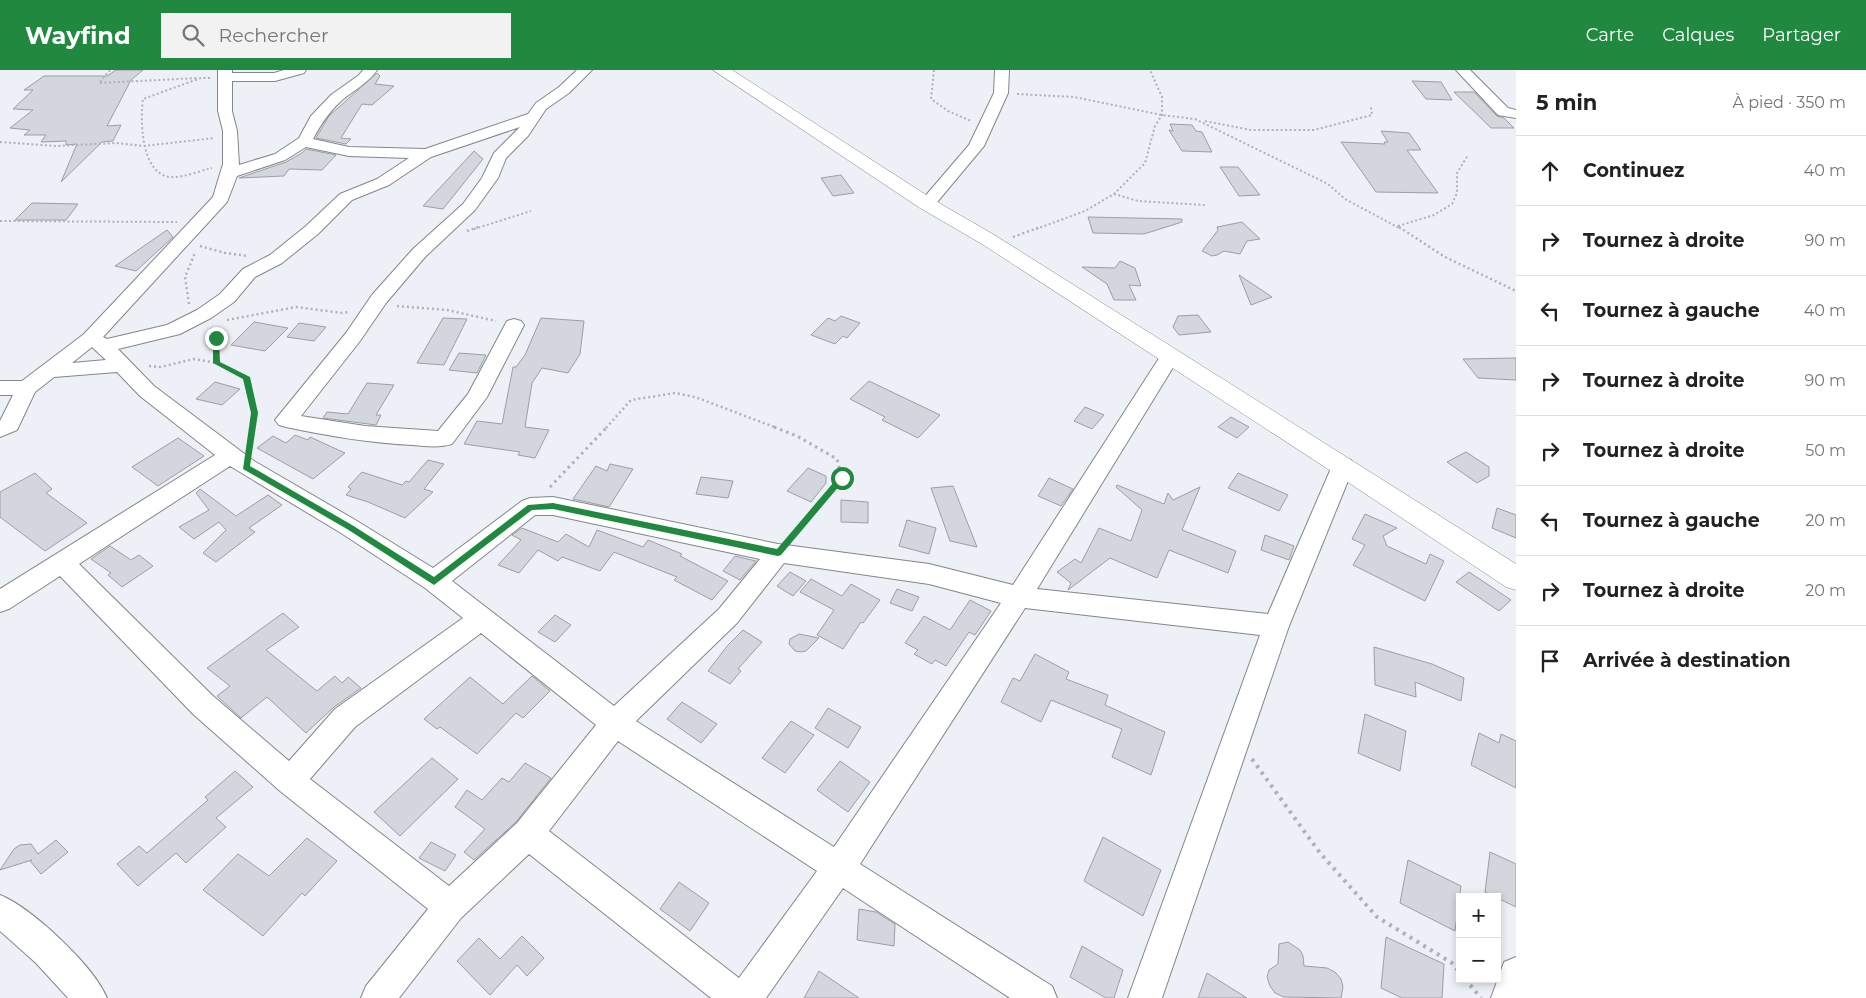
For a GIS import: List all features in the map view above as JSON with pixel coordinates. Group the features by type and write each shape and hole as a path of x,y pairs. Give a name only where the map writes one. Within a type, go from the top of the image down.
{"main road":[{"path":"721,70 927,204 998,246 1344,466 1516,579"}],"street":[{"path":"48,371 105,350 196,227 221,199 230,169 230,131 225,111 225,73 275,77 298,70"},
{"path":"230,169 280,157 305,141 316,119 336,98 364,78 370,70"},
{"path":"514,325 477,397 444,439 408,439 329,429 286,420 353,337 379,299 419,253 469,207 490,178 499,156 523,133 531,118 541,106 564,90 585,70"},
{"path":"927,204 976,146 1001,93 1002,70"},
{"path":"1463,70 1516,120"},
{"path":"0,430 8,425 27,388 48,371 105,350 173,330 204,314 227,298 249,273 276,259 312,230 346,198 383,182 426,154 531,118"},
{"path":"305,141 322,148 339,151 426,154"},
{"path":"105,350 147,391 239,461 434,581 615,724 1040,998"},
{"path":"745,998 838,869 1019,597 1170,356"},
{"path":"0,388 27,388"},
{"path":"0,602 61,562 239,461"},
{"path":"1145,998 1276,626 1344,466"},
{"path":"434,581 530,507 553,506 778,553 929,574 1019,597 1276,626"},
{"path":"378,998 450,907 528,834 615,724 728,616 778,553"},
{"path":"61,562 203,704 290,781 450,907"},
{"path":"290,781 345,718 482,618"},
{"path":"528,834 738,998"},
{"path":"0,911 27,931 90,998"},
{"path":"1508,998 1516,974"}],"path":[{"path":"110,70 99,83 110,84 178,78 202,78"},
{"path":"934,70 931,99 948,111 986,127"},
{"path":"998,246 1020,233 1085,211 1114,194 1145,163 1155,126 1162,115 1162,97 1150,70"},
{"path":"225,73 202,78 143,99 140,112 144,146 157,172 168,177 230,169"},
{"path":"1001,93 1074,97 1162,115 1251,130 1314,130 1372,114 1371,107"},
{"path":"1194,119 1233,136 1328,184 1345,198 1397,226 1445,257 1516,290"},
{"path":"0,142 56,146 116,143 144,146 219,137 230,131"},
{"path":"1397,226 1434,216 1452,204 1457,193 1457,173 1468,155"},
{"path":"1114,194 1138,201 1204,205"},
{"path":"437,237 474,230 531,210"},
{"path":"0,221 183,222 196,227"},
{"path":"217,363 216,338 204,314 189,309 185,277 198,245 225,253 276,259"},
{"path":"105,350 160,367 194,359 217,363 247,377 255,413 239,461"},
{"path":"530,507 582,455 631,400 674,393 681,394 695,397 797,436 836,458 842,478 778,553"},
{"path":"1236,736 1320,853 1377,917 1452,963 1456,968"},
{"path":"1468,983 1481,998"}],"building":[{"path":"116,70 143,70 131,80 107,126 121,125 113,141 102,142 61,182 77,144 66,145 66,141 41,142 46,135 24,135 30,130 10,128 33,110 13,109 33,90 24,90 44,76 107,76"},
{"path":"377,73 380,76 375,84 394,86 372,105 362,104 341,138 351,139 346,144 316,138 329,116"},
{"path":"1412,81 1441,82 1452,100 1426,99"},
{"path":"1454,92 1474,92 1497,116 1504,118 1514,128 1491,128"},
{"path":"1170,124 1192,125 1196,131 1202,132 1212,152 1182,151 1169,130 1173,131"},
{"path":"1381,131 1409,133 1421,150 1407,150 1438,193 1376,192 1341,142 1385,144 1384,142 1388,142"},
{"path":"306,149 336,155 322,170 289,169 284,176 239,178 286,162"},
{"path":"474,151 483,159 443,209 423,206"},
{"path":"1220,167 1238,167 1260,195 1239,196"},
{"path":"841,175 854,193 833,196 821,178"},
{"path":"32,203 78,204 66,220 15,220"},
{"path":"1088,217 1182,219 1182,222 1144,234 1093,233"},
{"path":"1242,222 1260,239 1247,241 1240,254 1224,251 1212,256 1202,251 1218,230 1217,227"},
{"path":"167,230 173,237 136,271 115,266"},
{"path":"1120,261 1135,268 1141,286 1129,285 1136,300 1114,300 1107,284 1082,267 1115,268"},
{"path":"1239,275 1272,297 1251,305"},
{"path":"1198,315 1211,332 1179,335 1173,327 1178,316"},
{"path":"841,316 860,323 847,338 843,336 835,344 811,335 828,318 835,321"},
{"path":"443,318 467,319 444,365 417,363"},
{"path":"541,318 584,321 580,354 568,373 542,368 532,383 525,427 549,430 535,458 518,455 520,452 464,444 477,421 502,424 513,367 516,367 525,355"},
{"path":"254,322 288,328 265,351 231,345"},
{"path":"299,323 326,327 314,341 287,337"},
{"path":"459,353 486,355 477,373 449,370"},
{"path":"1516,358 1516,380 1478,378 1463,359"},
{"path":"869,381 940,415 918,438 882,420 885,417 850,399"},
{"path":"215,382 240,389 222,405 196,399"},
{"path":"367,383 394,385 376,415 381,415 376,425 323,418 327,412 348,414"},
{"path":"1085,407 1104,415 1092,429 1074,421"},
{"path":"1231,417 1249,427 1237,438 1218,427"},
{"path":"295,435 308,440 310,437 345,453 313,479 257,448 273,436 286,443"},
{"path":"178,438 204,456 158,486 132,467"},
{"path":"1466,452 1489,467 1489,476 1477,483 1447,462"},
{"path":"428,460 444,464 424,489 433,492 405,518 346,495 351,489 348,487 362,472 402,485 406,481 409,482"},
{"path":"610,464 633,469 609,507 573,499 596,466 607,471"},
{"path":"808,468 826,476 826,483 811,502 787,491"},
{"path":"35,473 52,489 46,493 87,523 45,551 0,517 0,492"},
{"path":"1238,473 1288,495 1279,511 1228,488"},
{"path":"701,477 733,481 728,498 696,494"},
{"path":"1049,478 1073,489 1061,506 1038,496"},
{"path":"1117,485 1164,504 1168,493 1173,500 1200,487 1182,530 1236,551 1228,573 1169,550 1157,578 1110,558 1068,590 1071,583 1057,572 1075,559 1081,563 1099,528 1131,541 1142,510 1116,487"},
{"path":"953,486 977,547 950,541 931,488"},
{"path":"200,489 236,516 268,495 282,505 249,528 255,532 216,562 203,553 226,530 219,522 194,539 179,527 209,510 196,493"},
{"path":"841,500 868,502 868,523 841,522"},
{"path":"1497,508 1516,515 1516,538 1492,528"},
{"path":"1365,514 1397,528 1383,536 1387,546 1426,564 1430,554 1444,561 1425,601 1353,565 1365,545 1352,539"},
{"path":"907,520 936,528 929,554 899,546"},
{"path":"522,528 558,542 566,534 589,547 597,530 643,547 648,540 682,554 680,556 728,581 712,600 674,580 677,577 614,552 600,571 562,557 558,561 538,550 519,573 498,565 521,540 512,535"},
{"path":"1265,535 1294,546 1289,560 1261,550"},
{"path":"110,546 131,560 139,555 153,566 122,587 108,575 111,573 91,559"},
{"path":"735,556 756,561 740,580 723,571"},
{"path":"790,572 806,581 793,596 777,586"},
{"path":"1469,572 1511,600 1499,611 1456,582"},
{"path":"811,579 842,596 851,584 880,600 863,623 861,622 843,649 817,635 834,610 800,592"},
{"path":"897,589 919,597 912,611 890,603"},
{"path":"970,600 991,611 975,635 969,632 946,666 935,660 932,664 914,654 918,650 905,643 924,616 950,630"},
{"path":"283,613 299,627 266,650 317,691 335,676 342,683 348,677 361,688 334,707 306,733 267,697 241,718 217,696 230,686 207,668"},
{"path":"555,615 571,625 555,642 538,632"},
{"path":"743,630 762,642 738,669 741,671 730,684 708,671 728,645"},
{"path":"799,634 819,638 806,651 795,651 789,644 790,639"},
{"path":"1374,647 1432,664 1464,678 1461,701 1415,682 1416,697 1375,685"},
{"path":"1035,654 1069,672 1066,679 1108,695 1105,705 1165,732 1151,775 1112,757 1122,729 1051,700 1041,722 1001,702 1013,678 1020,681"},
{"path":"532,676 550,691 523,718 516,713 477,754 440,727 437,729 424,719 470,677 503,704"},
{"path":"682,702 717,724 701,743 667,719"},
{"path":"828,708 861,727 848,748 815,728"},
{"path":"1365,714 1406,731 1400,771 1358,753"},
{"path":"791,721 814,735 785,773 762,758"},
{"path":"1479,733 1499,743 1501,734 1516,741 1516,788 1471,765"},
{"path":"432,758 458,779 400,836 374,812"},
{"path":"840,761 870,782 848,812 817,790"},
{"path":"525,763 551,778 516,822 474,860 464,852 485,829 455,807 467,790 482,800 502,778 509,782"},
{"path":"235,771 253,787 216,818 226,827 186,863 176,853 138,886 117,864 139,846 147,853 208,800 205,797"},
{"path":"1103,837 1161,870 1143,916 1084,881"},
{"path":"307,838 337,861 305,896 302,893 263,936 203,890 238,854 269,876"},
{"path":"56,840 68,852 41,874 30,861 32,860 0,870 14,849 20,845 31,844 38,854"},
{"path":"431,842 456,855 445,871 419,858"},
{"path":"1490,852 1516,864 1516,907 1501,900 1501,893 1485,892"},
{"path":"1408,860 1461,886 1460,893 1456,893 1455,931 1400,903"},
{"path":"679,882 709,903 690,931 660,909"},
{"path":"859,909 876,912 895,924 894,946 857,940"},
{"path":"522,936 544,958 527,976 517,965 490,995 457,961 479,938 500,959"},
{"path":"1386,937 1444,964 1442,998 1402,998 1381,988"},
{"path":"1288,942 1300,950 1304,966 1327,968 1335,972 1341,979 1343,987 1341,998 1284,997 1275,993 1267,977 1269,970 1278,964 1279,944"},
{"path":"1082,946 1123,970 1114,998 1106,998 1070,977"},
{"path":"819,971 859,998 804,998"},
{"path":"1207,973 1247,998 1198,998"}],"route":[{"path":"216,338 217,363 247,377 255,413 246,467 349,527 434,581 530,507 553,506 778,553 842,478"}]}
